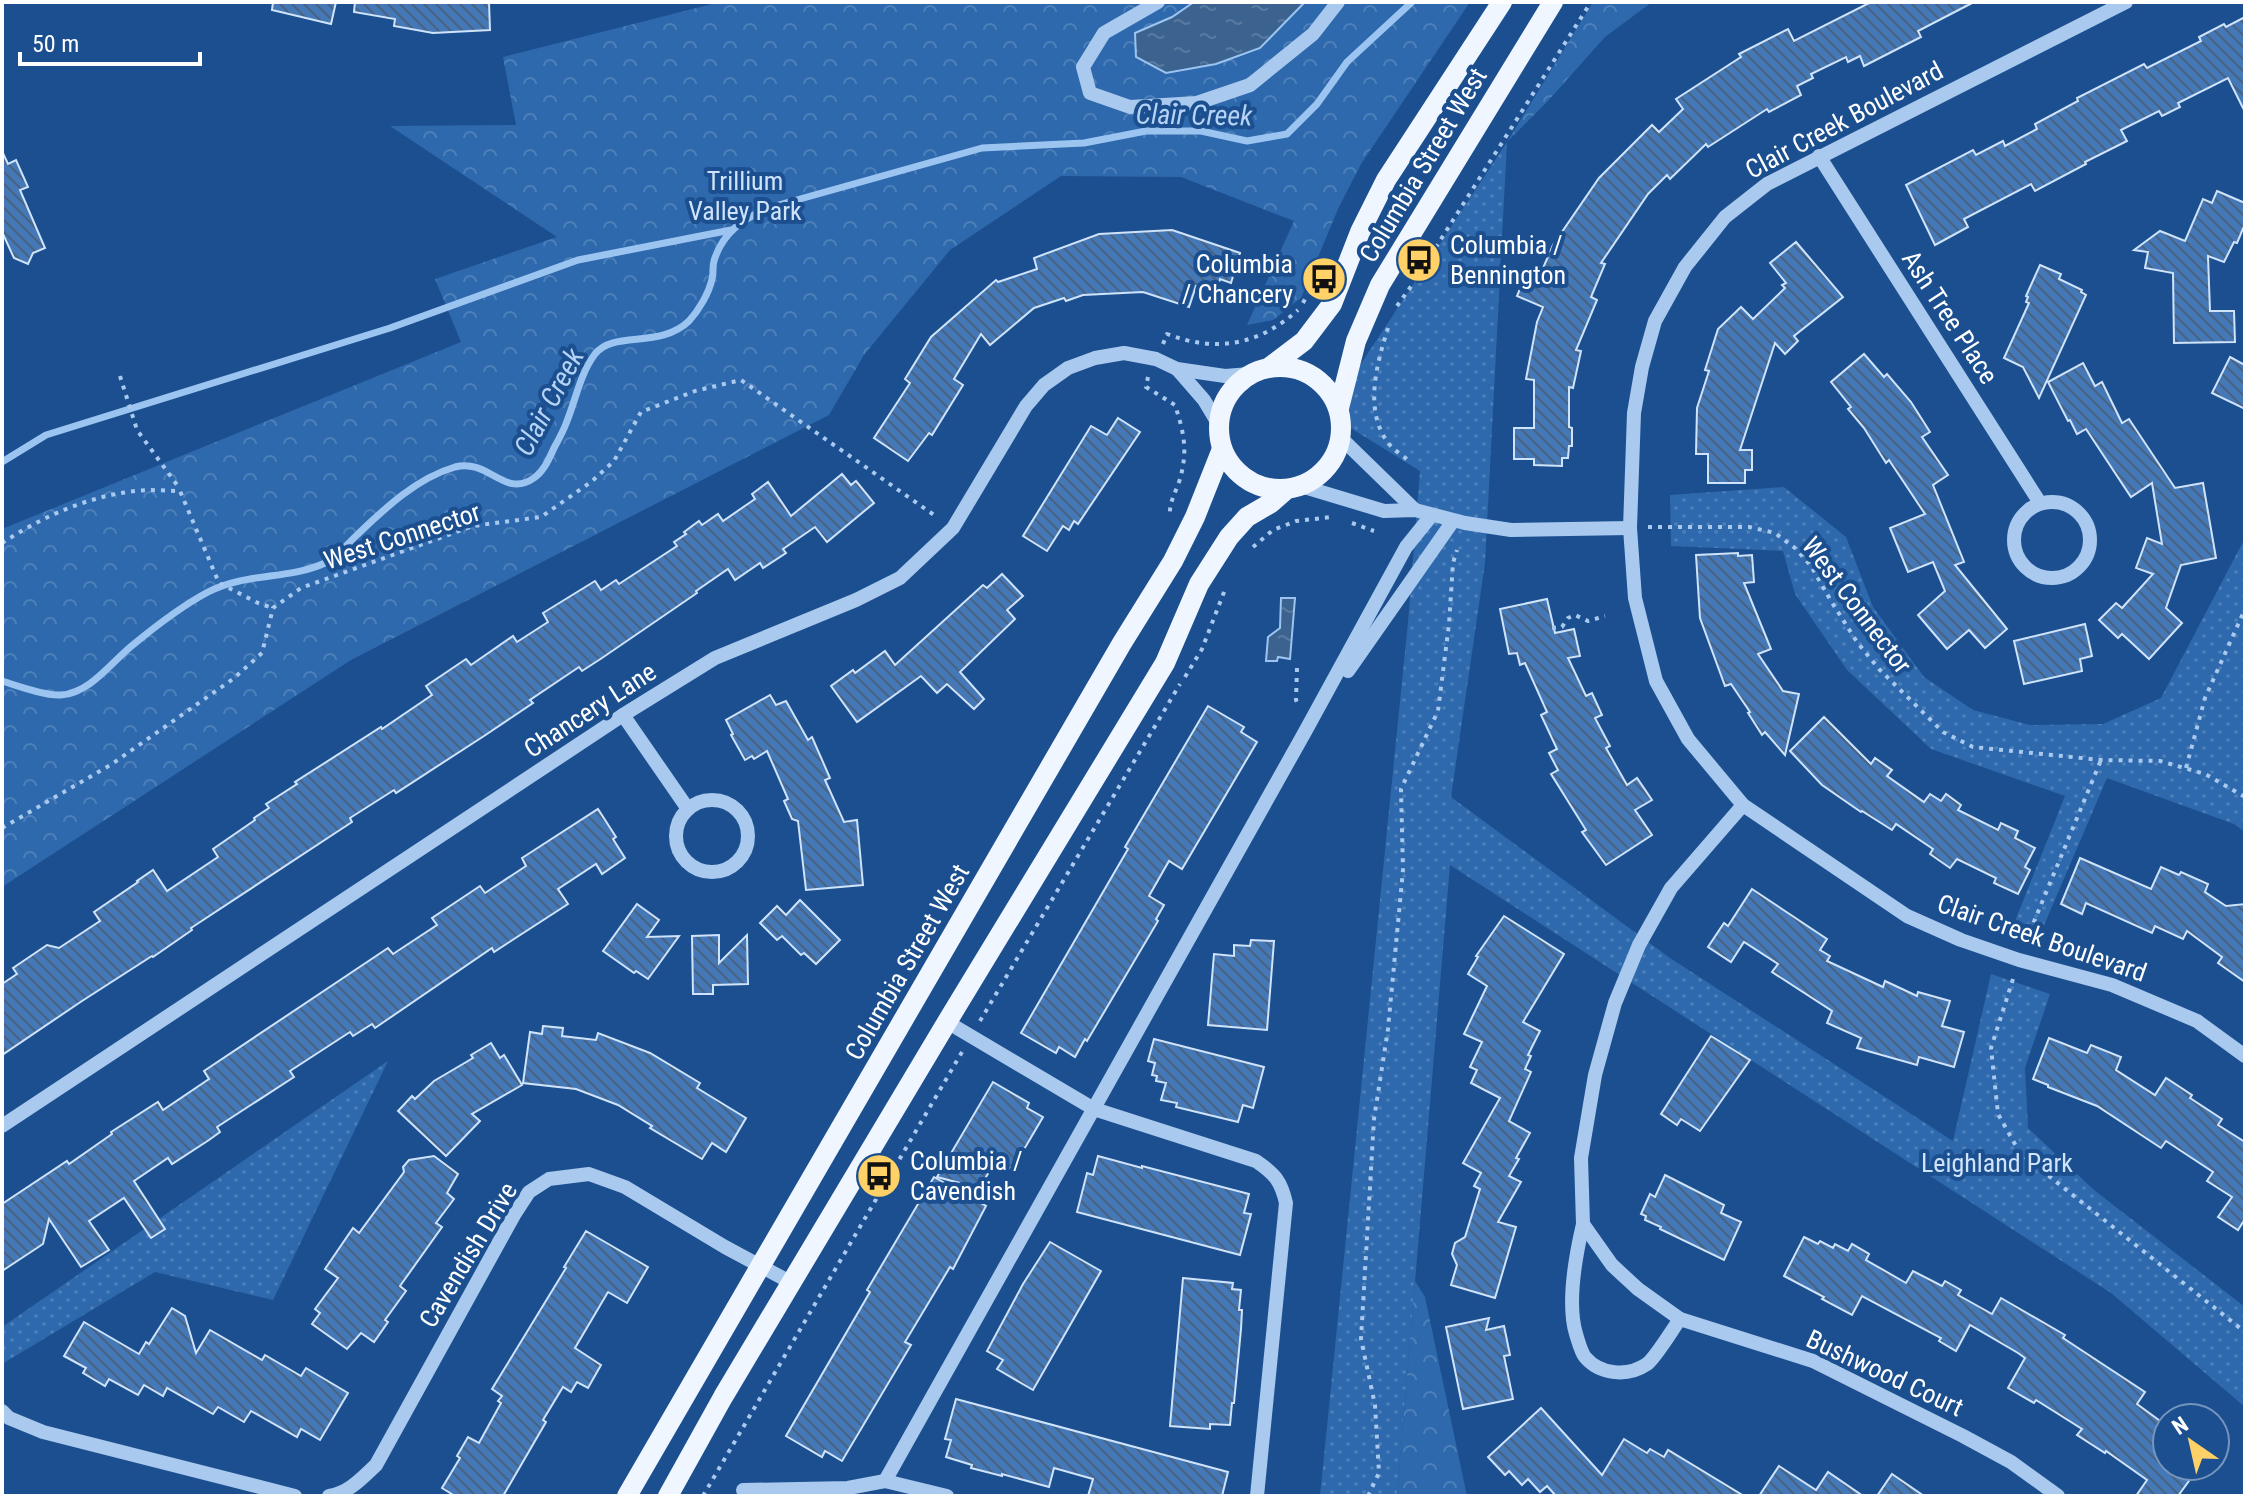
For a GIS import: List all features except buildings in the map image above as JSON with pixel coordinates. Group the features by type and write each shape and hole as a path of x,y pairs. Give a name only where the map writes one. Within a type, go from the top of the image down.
{"main road":[{"name":"Columbia Street West","path":"1271,366 1304,341 1332,304 1360,232 1386,180 1502,2"},
{"name":"Columbia Street West","path":"1339,408 1356,341 1380,285 1553,2"},
{"path":"668,1496 723,1397 1165,663 1199,584 1229,537 1247,517 1315,479 1337,454 1342,423 1331,392 1312,375 1288,366 1271,366 1250,374 1228,395 1219,425 1222,449 1233,467 1248,480 1266,488 1294,488"},
{"name":"Columbia Street West","path":"627,1496 1122,643 1173,561 1195,517 1222,449"}],"street":[{"path":"1158,2 1104,33 1083,67 1090,93 1130,107 1197,103 1250,85 1313,34 1338,2"},
{"name":"Clair Creek Boulevard","path":"2126,2 1819,156 1767,184 1725,217 1685,267 1655,321 1642,367 1634,413 1630,528 1635,598 1656,681 1688,739 1743,805 1907,916 1961,940 2019,960 2112,985 2197,1021 2245,1056"},
{"name":"Ash Tree Place","path":"1819,156 2040,503"},
{"name":"Chancery Lane","path":"2,1126 623,715 715,658 856,600 900,578 953,528 1026,406 1044,385 1068,368 1095,358 1124,353 1156,359 1177,369 1225,376 1250,374"},
{"name":"Chancery Lane","path":"1177,369 1204,400 1219,425"},
{"path":"1341,438 1415,510"},
{"path":"1294,488 1384,511 1415,510 1459,522 1511,530 1630,528"},
{"path":"2057,502 2074,509 2084,519 2090,535 2090,548 2082,565 2066,576 2046,579 2035,575 2024,568 2016,554 2013,541 2018,521 2040,503 2057,502"},
{"path":"885,1481 1406,547 1431,516"},
{"path":"1306,730 1459,522"},
{"path":"623,715 688,809"},
{"path":"707,800 719,800 739,811 748,829 747,844 743,855 734,864 710,872 692,866 683,857 676,833 680,819 688,809 707,800"},
{"path":"1680,1319 1648,1364 1626,1372 1608,1373 1585,1357 1575,1332 1573,1293 1575,1258 1583,1224 1581,1158 1595,1075 1615,1003 1639,945 1671,888 1743,805"},
{"path":"947,1022 1094,1109 1256,1161 1273,1173 1286,1203 1257,1496"},
{"name":"Cavendish Drive","path":"329,1496 358,1483 376,1465 514,1215 529,1192 549,1179 589,1174 625,1187 792,1283"},
{"name":"Bushwood Court","path":"1583,1224 1612,1265 1638,1289 1680,1319 1813,1361 2011,1462 2058,1496"},
{"path":"2,1411 9,1418 43,1432 295,1496"},
{"path":"743,1490 848,1488 885,1481 947,1496"}],"path":[{"path":"1393,311 1591,2"},
{"path":"1164,341 1167,334 1188,342 1220,345 1252,339 1280,327 1300,308 1319,271"},
{"path":"1389,324 1376,372 1374,401 1378,423 1389,444 1408,460"},
{"path":"2,828 112,764 233,679 262,653 273,608 219,583 180,491 137,430 120,376"},
{"path":"1147,379 1146,387 1175,405 1186,439 1181,477 1169,507"},
{"name":"West Connector","path":"273,608 301,588 473,526 541,517 591,482 614,461 641,412 695,391 741,380 953,528"},
{"path":"2,543 30,525 89,500 136,491 180,491"},
{"path":"1247,551 1273,530 1296,521 1332,517"},
{"path":"1346,522 1374,531"},
{"path":"1368,1496 1379,1473 1375,1405 1361,1339 1374,1119 1388,1029 1403,870 1401,789 1438,711 1459,522"},
{"name":"West Connector","path":"1654,527 1749,527 1775,533 1795,548 1811,566 1857,642 1879,669 1943,732 1973,747 2101,760 2160,761 2205,774 2245,797"},
{"path":"2186,768 2205,698 2245,609"},
{"path":"1552,628 1562,627 1568,618 1575,615 1588,621 1605,616"},
{"path":"2026,941 2101,760"},
{"path":"2013,979 1991,1048 1998,1114 2020,1153 2245,1332"}],"green space":[{"name":"Trillium Valley Park","path":"720,2 1470,2 1361,164 1338,209 1301,298 1273,320 1247,325 1294,221 1181,177 1061,176 950,250 864,355 829,415 351,660 2,887 2,529 461,342 435,279 557,237 390,126 516,125 503,57"},
{"path":"1593,2 1652,2 1605,37 1507,142"},
{"name":"Leighland Park","path":"1507,142 1485,563 1451,797 1670,958 1953,1141 1991,974 2050,994 2025,1068 2028,1128 2094,1190 2245,1307 2245,1407 2111,1293 1450,865 1397,1496 1320,1496 1408,622 1420,471 1349,427 1345,388"},
{"path":"1784,487 1846,537 1873,607 1924,677 1973,710 2030,725 2103,724 2161,698 2245,538 2245,832 2234,824 2107,778 2042,930 2015,921 2065,796 1931,749 1847,670 1795,594 1783,551 1671,546 1670,495"},
{"path":"388,1061 273,1300 155,1272 2,1364 2,1327"},
{"path":"1415,1281 1425,1297 1467,1496 1397,1496"}],"water":[{"path":"1194,2 1305,2 1260,48 1216,64 1166,73 1136,57 1135,33 1172,17"},
{"path":"1281,598 1295,598 1290,659 1278,657 1277,661 1266,661 1268,637 1280,628"}],"waterway":[{"name":"Clair Creek","path":"2,681 55,695 82,689 152,630 208,592 238,581 297,572 329,561 402,495 441,472 467,466 514,484 534,478 546,464 561,434 582,378 595,354 603,347 625,340 665,335 689,321 709,290 714,261 722,242 742,222 759,212 982,148 1084,143 1146,131 1201,131 1247,141 1287,134 1317,104 1347,62 1412,2"},
{"path":"2,462 46,435 390,328 578,260 731,230"}],"place":[{"name":"Columbia / Bennington","path":"1419,260"},
{"name":"Columbia / Chancery","path":"1324,279"},
{"name":"Columbia / Cavendish","path":"879,1176"}]}
